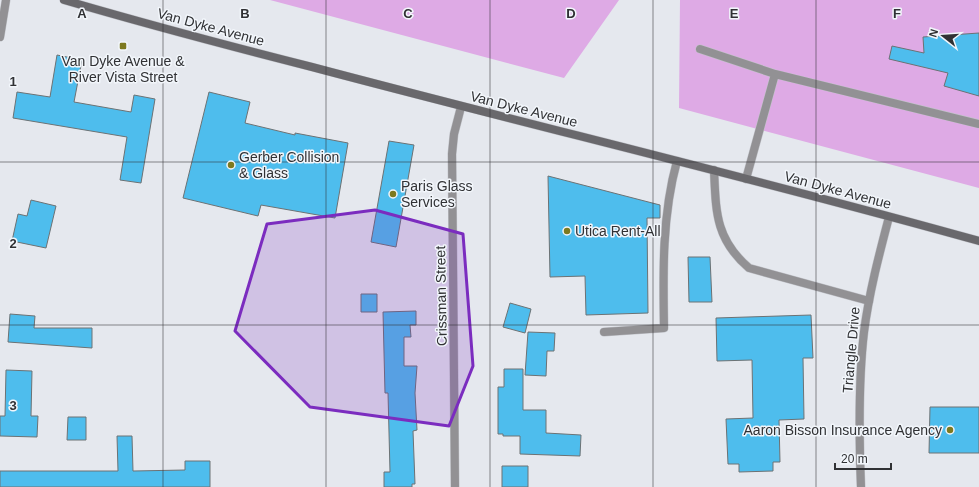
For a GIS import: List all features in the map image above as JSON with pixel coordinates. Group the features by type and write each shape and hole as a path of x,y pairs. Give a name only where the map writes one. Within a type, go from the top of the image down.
{"main road":[{"name":"Van Dyke Avenue","path":"64,0 139,22 461,107 714,170 979,241"}],"street":[{"path":"0,37 6,0"},
{"path":"700,49 775,74 979,124"},
{"path":"746,179 775,74"},
{"name":"Crissman Street","path":"455,487 452,154 454,134 461,107"},
{"path":"604,332 664,328 663,286 666,222 669,189 677,161"},
{"path":"714,170 716,216 727,243 736,257 749,268 869,301"},
{"name":"Triangle Drive","path":"861,487 861,363 869,301 889,217"}],"highlighted area":[{"path":"375,210 463,234 473,366 449,426 310,407 235,331 267,224"}],"shaded area":[{"path":"270,0 619,0 564,78"},
{"path":"680,0 979,0 979,188 679,108"}],"building":[{"path":"979,33 979,96 944,86 948,73 889,59 892,46 924,53 923,37"},
{"path":"57,55 82,60 74,102 131,112 134,95 155,99 141,183 120,180 127,137 13,118 17,92 50,97"},
{"path":"209,92 250,102 245,123 295,135 295,133 348,143 335,218 261,205 258,216 183,198"},
{"name":"Paris Glass Services","path":"389,141 414,145 396,247 371,242"},
{"path":"548,176 660,205 660,218 647,218 648,313 586,315 585,276 550,277"},
{"path":"31,200 56,206 46,248 12,241 18,214 27,216"},
{"path":"688,257 710,257 712,302 689,302"},
{"path":"361,294 377,294 377,312 361,312"},
{"path":"510,303 531,309 525,333 503,327"},
{"path":"416,311 416,325 410,325 411,337 404,337 404,366 417,366 415,393 417,430 413,431 415,484 412,484 412,487 384,487 384,472 390,472 388,393 385,393 383,312"},
{"path":"10,314 35,316 34,328 92,328 92,348 8,342"},
{"path":"811,315 813,358 803,358 804,419 779,420 780,462 773,462 773,471 739,472 739,464 728,464 726,419 753,418 752,360 717,361 716,318"},
{"path":"528,332 555,333 554,351 547,351 546,376 525,375"},
{"path":"504,369 523,369 523,410 546,410 546,433 581,435 580,456 520,454 520,436 503,436 503,434 498,434 498,387 504,387"},
{"path":"6,370 32,371 31,416 38,416 37,437 0,436 0,416 5,416"},
{"name":"Aaron Bisson Insurance Agency","path":"930,407 979,407 979,453 929,453"},
{"path":"68,417 86,417 86,440 67,440"},
{"path":"117,436 132,436 133,471 185,470 185,461 210,461 210,487 0,487 0,471 118,471"},
{"path":"502,466 528,466 528,487 502,487"}],"place":[{"name":"Van Dyke Avenue & River Vista Street","path":"123,46"},
{"name":"Gerber Collision & Glass","path":"231,165"},
{"name":"Paris Glass Services","path":"393,194"},
{"name":"Utica Rent-All","path":"567,231"},
{"name":"Aaron Bisson Insurance Agency","path":"950,430"}]}
